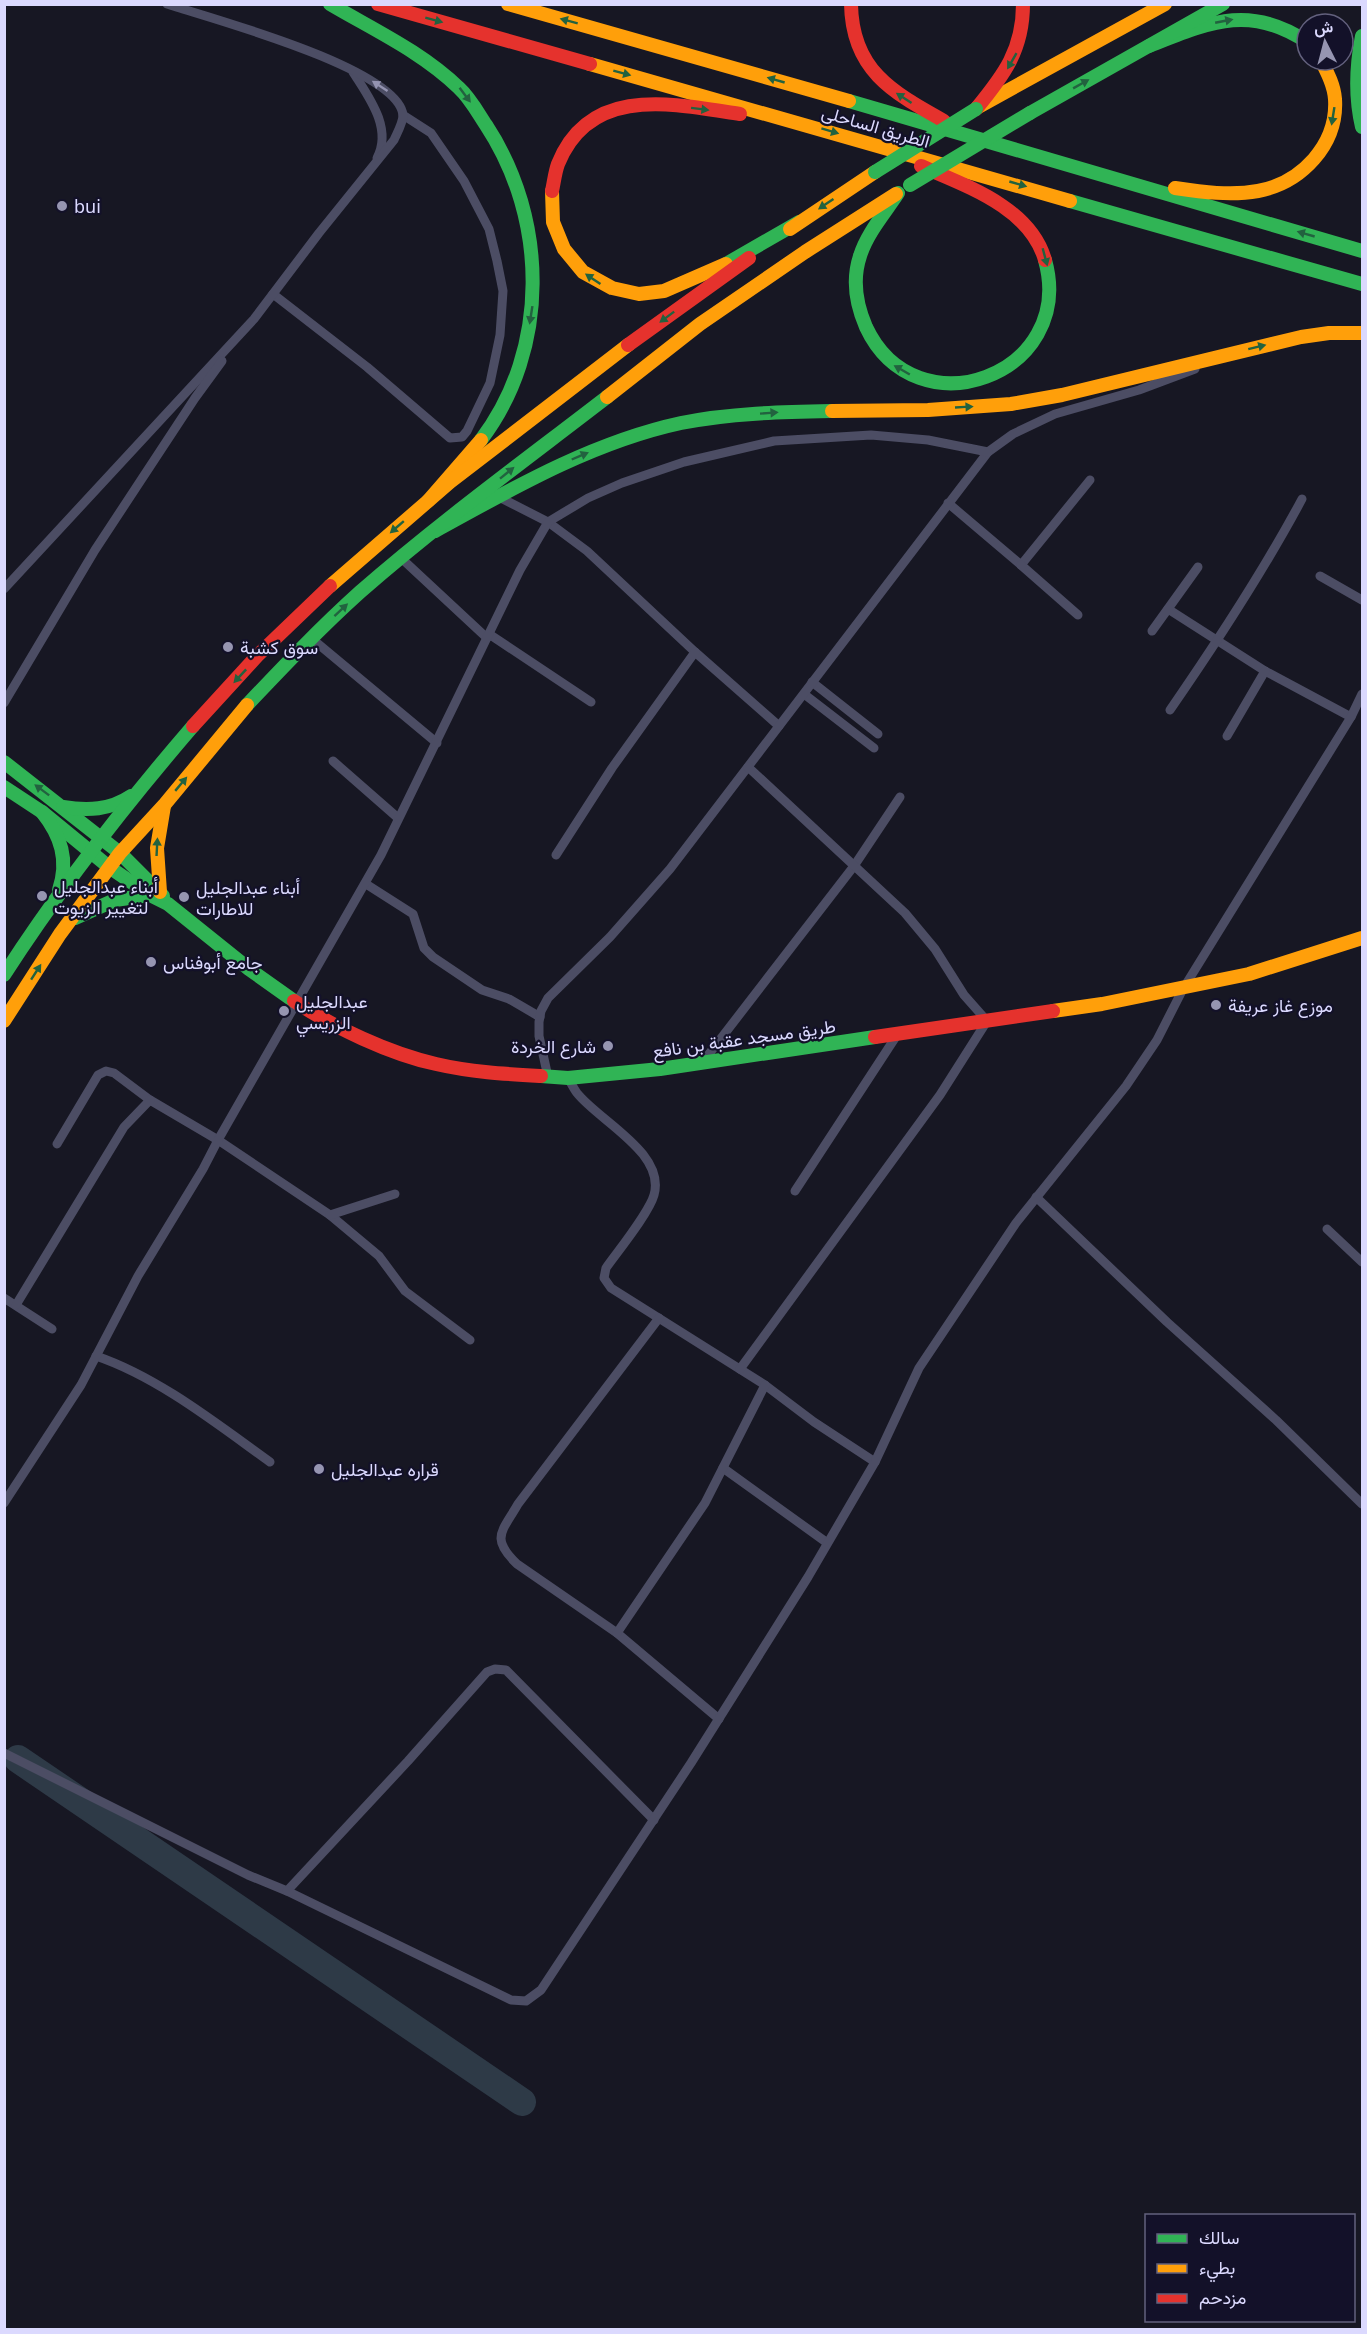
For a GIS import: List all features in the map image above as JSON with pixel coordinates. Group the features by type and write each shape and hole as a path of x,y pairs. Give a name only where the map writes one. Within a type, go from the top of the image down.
{"main road":[{"path":"330,4 419,57 457,86 488,125 509,162 525,207 532,250 534,294 518,370 500,411 476,446 428,501"},
{"name":"الطريق الساحلى","path":"378,4 1362,284"},
{"name":"الطريق الساحلى","path":"508,4 1362,251"},
{"path":"851,4 850,16 854,41 866,64 884,84 926,111 974,137"},
{"path":"976,109 1014,58 1021,41 1024,22 1023,4"},
{"path":"4,975 56,897 184,735 283,631 428,501 677,310 799,222 976,109 1165,4"},
{"path":"4,1021 72,919 120,853 165,804 247,705 311,638 401,558 700,324 805,252 1030,113 1223,4"},
{"path":"1149,46 1209,23 1240,17 1269,19 1295,32"},
{"path":"1362,36 1358,55 1357,85 1362,127"},
{"path":"1112,178 1192,190 1240,194 1271,188 1299,176 1320,153 1331,130 1335,103 1328,72"},
{"path":"799,222 674,288 648,294 627,293 598,283 579,269 562,246 552,215 550,192 555,169 565,149 580,128 603,112 628,104 660,104 802,123"},
{"path":"879,146 989,197 1029,226 1042,247 1049,272 1049,292 1047,312 1040,332 1030,348 1015,363 995,376 960,384 942,384 917,379 894,365 877,349 863,327 856,300 856,274 862,251 875,227 904,189"},
{"path":"435,531 538,475 615,441 660,428 717,418 769,413 1003,405 1052,397 1222,357 1259,346 1329,333 1362,333"},
{"name":"طريق مسجد عقبة بن نافع","path":"4,762 120,853 155,893 168,904 240,962 297,1003 353,1034 435,1064 500,1074 568,1077 702,1063 1102,1004 1183,989 1276,966 1362,938"},
{"name":"طريق مسجد عقبة بن نافع","path":"4,787 42,812 110,867 155,893"},
{"path":"63,807 96,810 127,799 140,789"},
{"path":"72,919 115,900 155,893 156,854 165,804"},
{"path":"42,812 58,834 63,853 64,873 56,897"}],"street":[{"path":"167,4 302,48 352,70 389,92 397,100 403,115 431,133 464,180 489,229 503,291 500,335 490,383 467,431 462,437 450,438 367,367 273,294"},
{"path":"352,70 374,106 380,123 382,138 380,151 372,168"},
{"path":"4,703 122,509 195,398 319,233 394,140 403,115"},
{"path":"4,589 254,319"},
{"path":"548,1077 539,1036 540,1017 548,998 610,937 670,870 988,452 1013,434 1054,414 1180,376 1222,357"},
{"path":"4,1503 81,1385 138,1276 204,1169 218,1140 366,884 520,570 548,522 588,498 622,483 684,462 774,441 871,435 928,440 988,452"},
{"path":"1021,565 1090,480"},
{"path":"497,496 548,522 587,551 694,652 779,726"},
{"path":"1170,710 1218,641 1302,499"},
{"path":"948,504 1078,615"},
{"path":"401,558 488,636 591,702"},
{"path":"1152,631 1198,567"},
{"path":"1320,576 1362,600"},
{"path":"1168,609 1265,671 1351,717"},
{"path":"311,638 437,743"},
{"path":"556,855 612,768 694,652"},
{"path":"1227,736 1265,671"},
{"path":"812,682 878,734"},
{"path":"804,694 874,748"},
{"path":"4,1753 248,1875 287,1891 511,2000 526,2001 542,1990 654,1820 808,1577 826,1542 874,1462 919,1368 985,1267 1036,1197 1120,1095 1157,1040 1183,989 1351,717 1362,694"},
{"path":"333,761 398,818"},
{"path":"740,1369 940,1095 987,1021 964,995 935,950 905,913 748,767"},
{"path":"702,1063 854,866 900,797"},
{"path":"366,884 413,914 424,948 433,957 482,990 508,999 540,1017"},
{"path":"795,1191 897,1035"},
{"path":"57,1144 98,1074 101,1072 114,1073 150,1100 218,1140 330,1215 379,1256 405,1291 470,1340"},
{"path":"568,1077 578,1094 648,1160 654,1172 656,1185 651,1203 606,1268 604,1278 611,1288 765,1385 814,1422 874,1462"},
{"path":"16,1305 124,1127 150,1100"},
{"path":"330,1215 395,1194"},
{"path":"1036,1197 1167,1322 1276,1420 1362,1504"},
{"path":"1327,1229 1362,1262"},
{"path":"4,1298 52,1329"},
{"path":"659,1318 518,1504 501,1534 500,1544 517,1564 617,1633 719,1719"},
{"path":"96,1356 124,1367 173,1395 270,1462"},
{"path":"617,1633 705,1503 765,1385"},
{"path":"723,1468 826,1542"},
{"path":"287,1891 487,1672 495,1669 506,1671 654,1820"}],"taxiway":[{"path":"18,1759 522,2102"}],"traffic: fast":[{"path":"330,4 414,52 463,92 486,125 506,162 521,201 530,242 533,284 529,325 520,366 504,404 481,440"},
{"path":"1030,113 1223,4"},
{"path":"1149,46 1190,30 1228,21 1247,20 1266,23 1295,35"},
{"path":"1362,36 1357,82 1362,127"},
{"path":"849,101 1362,251"},
{"path":"875,172 976,109"},
{"path":"910,185 1030,113"},
{"path":"898,193 863,248 856,274 856,292 866,327 889,360 920,378 953,383 986,377 1016,360 1038,334 1049,300 1045,260"},
{"path":"1070,201 1362,284"},
{"path":"726,264 799,222"},
{"path":"247,705 316,633 390,566 607,397"},
{"path":"435,531 554,468 648,431 718,417 832,411"},
{"path":"4,975 94,848 193,726"},
{"path":"4,762 120,853 163,896"},
{"path":"4,787 42,812 109,867 150,895 168,904 249,969 294,1001"},
{"path":"63,807 81,809 107,807 131,796"},
{"path":"42,812 54,830 63,858 59,890"},
{"path":"75,918 115,900 150,895"},
{"path":"541,1076 568,1078 660,1069 875,1037"}],"traffic: slow":[{"path":"508,4 849,101"},
{"path":"978,107 1165,4"},
{"path":"590,64 1070,201"},
{"path":"1175,188 1217,193 1258,191 1274,187 1302,171 1323,146 1334,116 1335,99 1327,72"},
{"path":"790,229 875,172"},
{"path":"552,191 553,222 564,249 583,272 612,288 639,294 664,291 726,264"},
{"path":"607,397 700,324 805,252 896,194"},
{"path":"832,411 928,410 1011,404 1062,395 1301,337 1329,333 1362,333"},
{"path":"330,586 450,482 628,345"},
{"path":"428,501 481,440"},
{"path":"4,1021 60,934 120,853 165,804 247,705"},
{"path":"160,892 157,848 164,806"},
{"path":"1053,1011 1102,1004 1249,974 1362,938"}],"traffic: jam":[{"path":"378,4 590,64"},
{"path":"851,4 853,27 859,46 867,62 878,76 908,100 944,121"},
{"path":"976,109 1003,73 1016,48 1020,35 1023,4"},
{"path":"552,191 558,164 572,138 591,121 612,110 636,105 662,104 740,114"},
{"path":"921,166 976,191 1011,212 1026,226 1045,260"},
{"path":"628,345 749,258"},
{"path":"193,726 257,656 330,586"},
{"path":"294,1001 326,1020 400,1054 449,1067 541,1076"},
{"path":"875,1037 1053,1011"}],"place":[{"name":"bui","path":"62,206"},
{"name":"سوق كشبة","path":"228,647"},
{"name":"أبناء عبدالجليل لتغيير الزيوت","path":"42,896"},
{"name":"أبناء عبدالجليل للاطارات","path":"184,897"},
{"name":"جامع أبوفناس","path":"151,962"},
{"name":"موزع غاز عريفة","path":"1216,1005"},
{"name":"عبدالجليل الزريسي","path":"284,1011"},
{"name":"شارع الخردة","path":"608,1046"},
{"name":"قراره عبدالجليل","path":"319,1469"}]}
